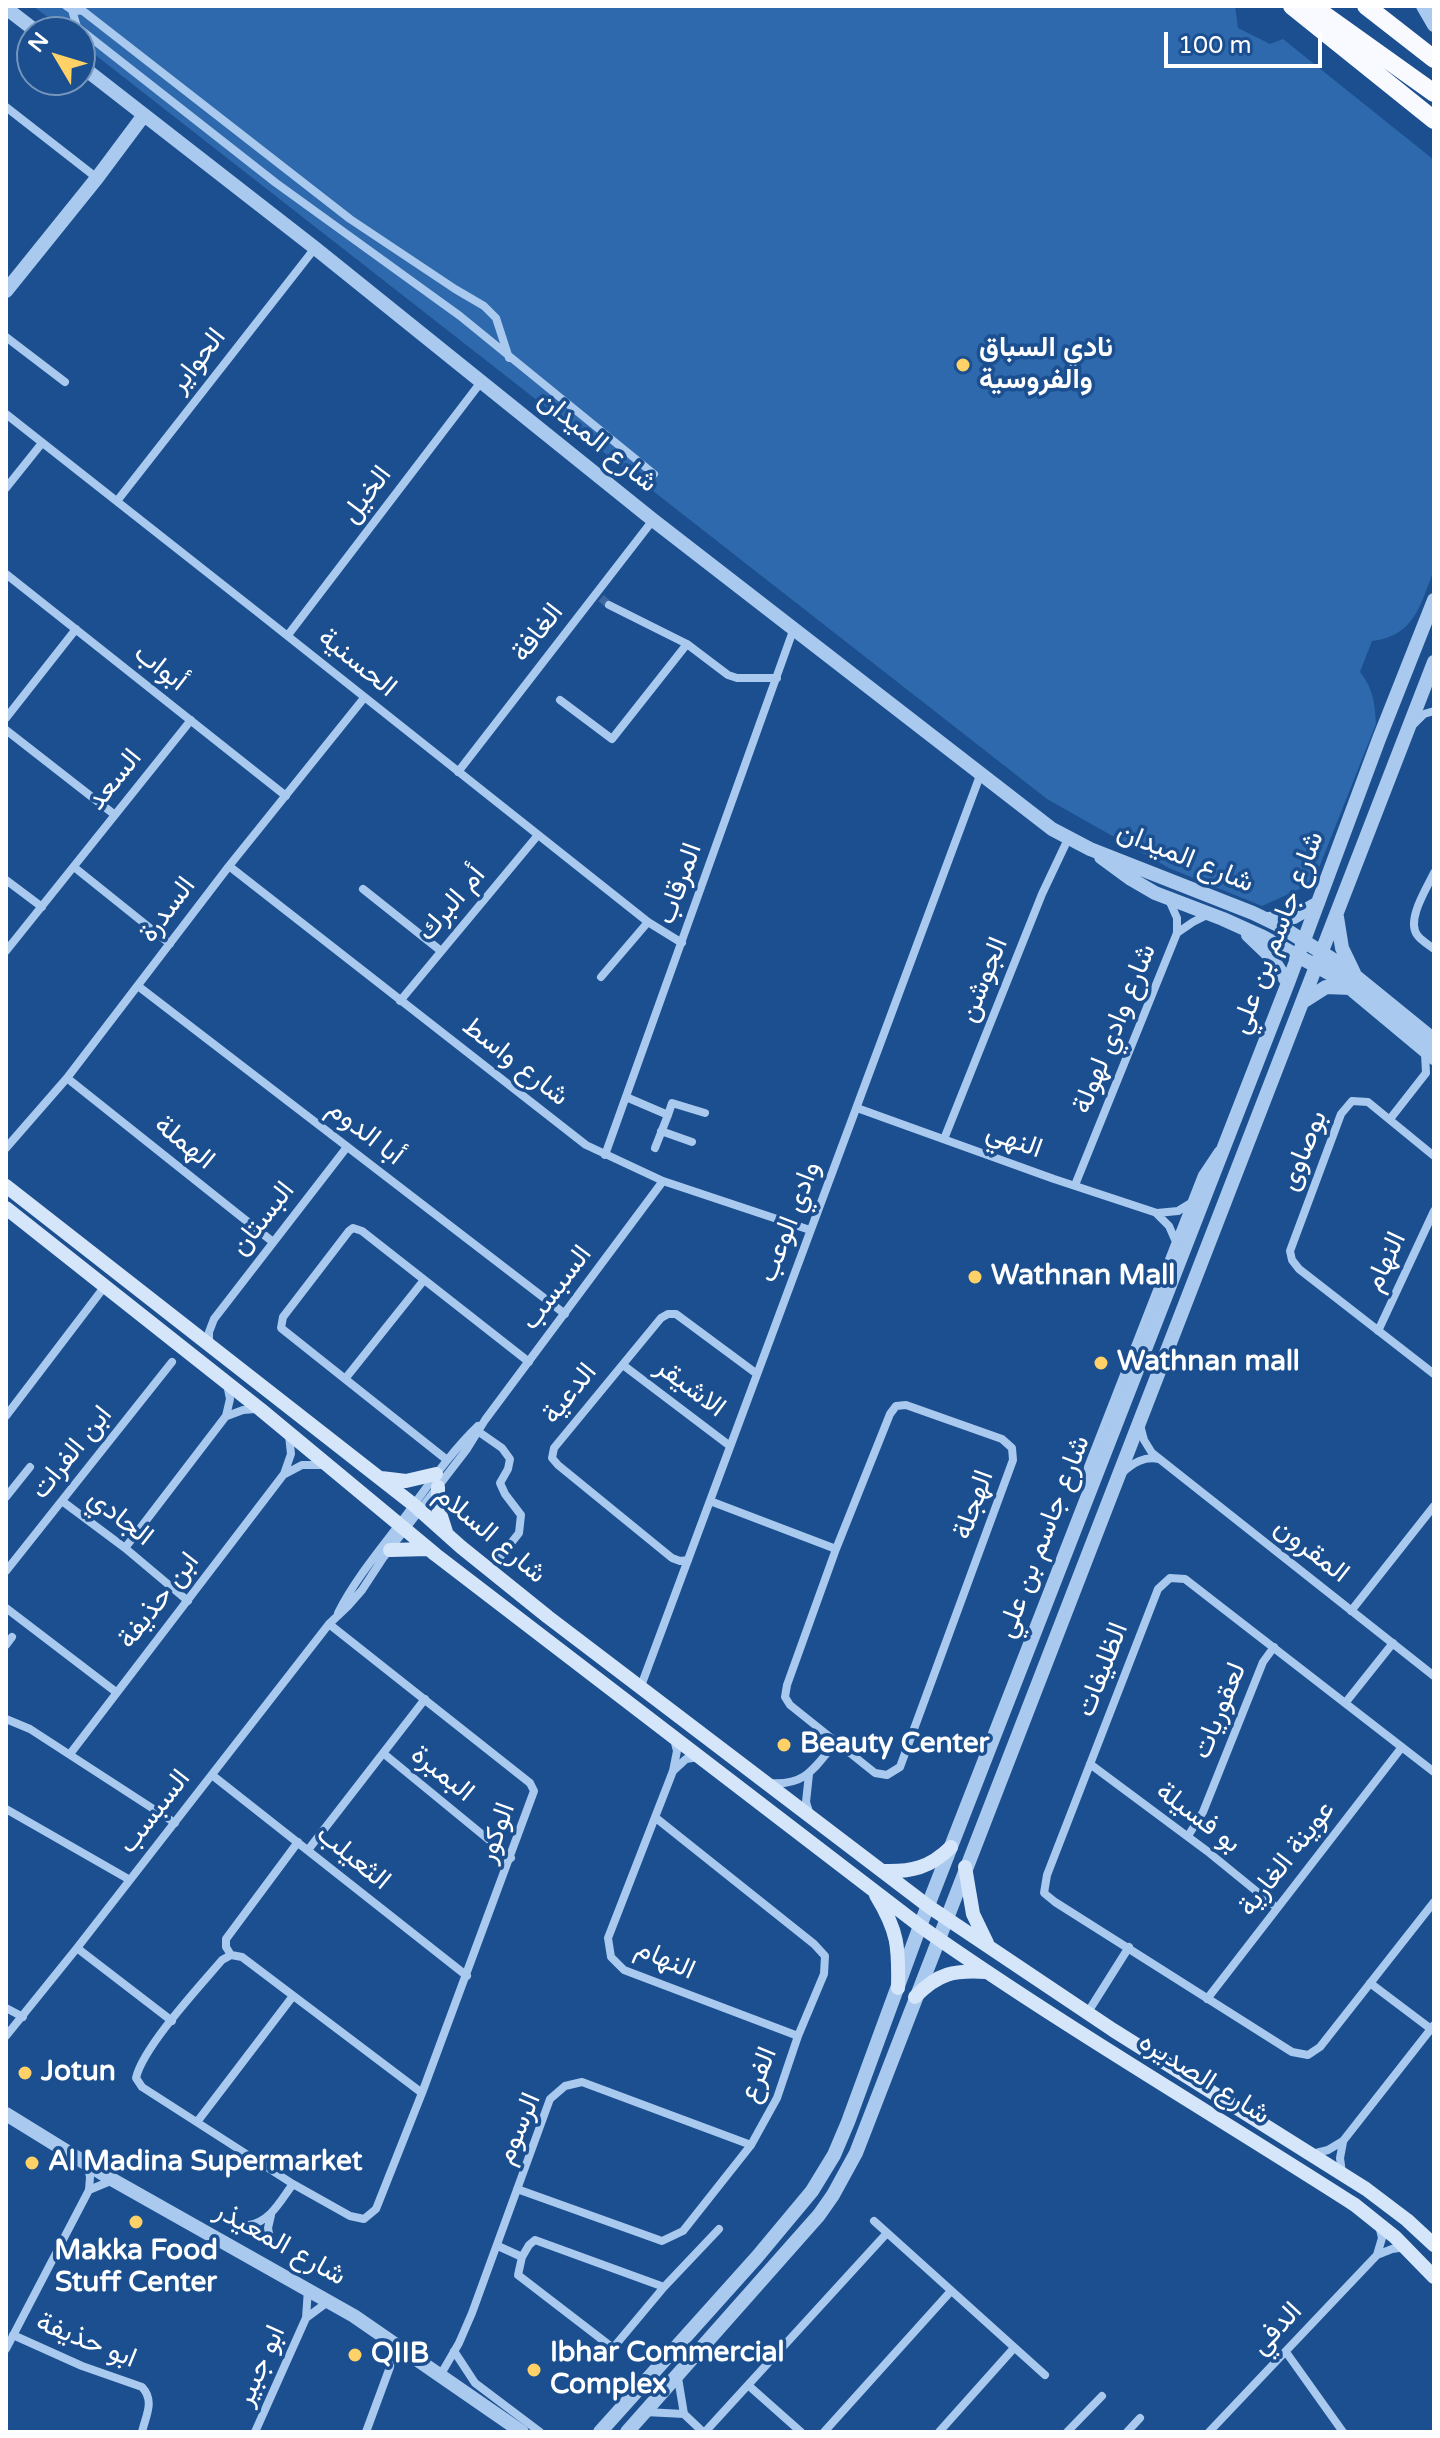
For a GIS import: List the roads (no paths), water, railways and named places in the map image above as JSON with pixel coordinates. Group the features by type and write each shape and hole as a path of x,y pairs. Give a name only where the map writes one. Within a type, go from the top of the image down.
{"highway":[{"path":"1292,6 1434,120"},
{"path":"1312,6 1434,93"},
{"path":"1366,6 1434,59"}],"main road":[{"name":"شارع السلام","path":"6,1186 200,1324 209,1346 417,1508 489,1571 946,1918"},
{"name":"شارع السلام","path":"6,1208 260,1409 429,1549 938,1938"},
{"path":"376,1476 406,1481 437,1481 438,1507 448,1536"},
{"path":"390,1550 429,1549"},
{"path":"882,1871 919,1869 951,1847"},
{"path":"965,1867 973,1914 989,1946"},
{"path":"871,1888 883,1907 899,1949 898,1988"},
{"name":"شارع الصديره","path":"946,1918 1342,2173 1407,2220 1434,2245"},
{"name":"شارع الصديره","path":"938,1938 986,1972 1355,2205 1406,2247 1434,2277"},
{"path":"915,1997 929,1982 950,1973 986,1972"}],"street":[{"path":"1423,6 1434,25"},
{"path":"69,8 83,11 350,219 484,306 496,318 509,359"},
{"path":"69,8 77,27 276,183 437,299 654,474"},
{"name":"شارع الميدان","path":"96,78 315,248 653,520 1039,819 1068,839 1090,849 1268,919 1323,951 1355,984"},
{"path":"6,107 97,178"},
{"path":"8,284 97,178 144,115"},
{"name":"الحواير","path":"117,501 315,248"},
{"path":"6,337 65,382"},
{"name":"الخيل","path":"288,635 481,382"},
{"name":"الحسنية","path":"6,414 648,922 682,943"},
{"path":"6,488 42,443"},
{"name":"الغافة","path":"458,772 597,597 653,520"},
{"name":"أبواب","path":"6,574 286,796"},
{"name":"شارع جاسم بن علي","path":"600,2432 757,2257 812,2191 834,2155 1434,600"},
{"path":"609,605 687,644 728,675 737,678 777,678"},
{"name":"المرقاب","path":"605,1155 795,628"},
{"path":"6,718 76,629"},
{"path":"560,700 612,739 687,644"},
{"name":"شارع جاسم بن علي","path":"627,2432 819,2215 856,2153 1434,662"},
{"name":"السدرة","path":"6,1148 67,1078 229,866 364,698"},
{"path":"1405,733 1424,714 1434,711"},
{"name":"السعد","path":"6,951 191,720"},
{"path":"6,730 115,815"},
{"name":"وادي الوعب","path":"641,1686 981,773"},
{"name":"أم البرك","path":"400,1001 538,835"},
{"name":"الجوشن","path":"944,1139 1042,894 1068,839"},
{"name":"شارع الميدان","path":"1090,849 1131,879 1168,899 1239,926 1355,984"},
{"name":"شارع واسط","path":"229,866 586,1145 663,1181 810,1230"},
{"path":"74,867 170,944"},
{"path":"1434,873 1415,915 1413,927 1418,936 1434,949"},
{"path":"6,880 42,907"},
{"path":"363,889 441,951"},
{"name":"شارع وادي لهولة","path":"1075,1185 1177,933 1177,918 1168,899"},
{"path":"1268,919 1294,917 1318,903"},
{"path":"1337,913 1342,948 1355,984 1431,1049 1427,1061 1430,1072 1390,1119"},
{"name":"شارع وادي لهولة","path":"1177,933 1211,914"},
{"path":"601,977 648,922"},
{"path":"1239,926 1265,950 1288,983"},
{"path":"1304,1001 1326,987 1355,984"},
{"name":"أبا الدوم","path":"138,986 565,1314"},
{"name":"الهملة","path":"67,1078 273,1242"},
{"path":"626,1097 668,1115"},
{"name":"بوصاوى","path":"1378,1331 1299,1269 1292,1260 1290,1247 1341,1114 1352,1101 1368,1102 1434,1156"},
{"path":"655,1148 672,1103 705,1113"},
{"name":"النهي","path":"857,1108 1157,1213"},
{"path":"661,1131 692,1142"},
{"path":"1087,1498 1088,1467 1206,1167 1224,1145"},
{"name":"البستان","path":"209,1346 209,1332 200,1324 273,1242 347,1147"},
{"name":"السبسب","path":"437,1481 447,1460 485,1420 663,1181"},
{"path":"1157,1213 1178,1211 1191,1203"},
{"name":"النهام","path":"1378,1331 1434,1211"},
{"path":"1157,1213 1169,1226 1176,1242"},
{"path":"447,1460 284,1332 280,1323 349,1231 353,1228 362,1231 529,1362"},
{"path":"345,1379 424,1280"},
{"path":"6,1416 105,1286"},
{"name":"الدعية","path":"688,1560 672,1558 552,1458 554,1448 661,1318 668,1314 676,1314 757,1374"},
{"path":"1378,1331 1434,1374"},
{"name":"ابن الفرات","path":"6,1571 172,1362"},
{"name":"الاشيقر","path":"623,1365 730,1446"},
{"path":"125,1548 226,1416 230,1399 226,1382"},
{"name":"الهجلة","path":"906,1405 1002,1439 1012,1448 1013,1460 900,1767 887,1775 875,1773 790,1705 785,1697 836,1549 890,1414 896,1406 906,1405"},
{"path":"226,1416 243,1410 260,1409"},
{"name":"السبسب","path":"6,2036 175,1823 337,1614 349,1594 479,1432 485,1420"},
{"name":"المقرون","path":"1139,1423 1147,1448 1160,1460 1434,1676"},
{"path":"479,1432 502,1448 510,1459 500,1483 521,1515 519,1533 489,1571"},
{"name":"ابن حذيفة","path":"70,1754 284,1474 291,1454 289,1435"},
{"path":"1118,1477 1138,1460 1160,1460"},
{"path":"284,1474 302,1465 330,1466"},
{"path":"6,1497 30,1467"},
{"name":"الجادي","path":"62,1501 188,1601"},
{"path":"710,1501 836,1549"},
{"path":"1351,1611 1434,1506"},
{"name":"السبسب","path":"337,1614 362,1590 390,1550 402,1526"},
{"name":"الظليفات","path":"1434,1772 1185,1579 1170,1578 1158,1589 1047,1875 1044,1893 1292,2052 1308,2055 1320,2047 1434,1902"},
{"path":"6,1608 116,1692"},
{"name":"الوكور","path":"231,1955 222,1960 172,2021 139,2066 136,2078 142,2087 293,2184 350,2216 364,2219 376,2209 467,1976 534,1791 530,1783 329,1624"},
{"path":"6,1645 12,1637"},
{"path":"1346,1702 1393,1643"},
{"name":"لعقوريات","path":"1188,1836 1203,1812 1263,1662 1274,1647"},
{"path":"308,1850 425,1699"},
{"path":"6,1719 30,1729 175,1823"},
{"name":"النهام","path":"673,1735 677,1751 673,1771 608,1938 611,1957 624,1970 798,2036"},
{"path":"768,1783 799,1781 809,1774 836,1742"},
{"name":"عوينة الغارية","path":"1207,1999 1402,1747"},
{"name":"البمبرة","path":"383,1753 511,1858"},
{"path":"673,1771 686,1759 700,1756"},
{"name":"بو فسيلة","path":"1090,1764 1188,1836 1277,1908"},
{"path":"809,1774 806,1802 811,1816"},
{"name":"الثعيلب","path":"212,1775 467,1976"},
{"path":"6,1809 130,1880"},
{"name":"الفرع","path":"517,2189 662,2241 683,2231 751,2145 777,2098 824,1974 825,1956 814,1944 656,1818"},
{"path":"298,1842 226,1939 226,1947 231,1955 242,1957 422,2093"},
{"path":"1088,2012 1129,1947"},
{"path":"77,1948 172,2021"},
{"path":"1312,2154 1328,2150 1343,2141 1432,2027 1370,1983"},
{"path":"197,2122 293,1996"},
{"path":"6,2008 23,2017"},
{"name":"الرسوم","path":"441,2374 454,2351 498,2246 550,2099 565,2086 582,2082 751,2145"},
{"name":"شارع المعيذر","path":"6,2114 87,2165 329,2301 441,2374 522,2432"},
{"path":"1342,2173 1340,2158 1343,2141"},
{"path":"6,2349 89,2190 87,2165"},
{"path":"89,2190 113,2180"},
{"path":"249,2225 260,2223 271,2215 293,2184"},
{"path":"270,2239 268,2228 271,2215"},
{"path":"874,2221 1045,2375"},
{"path":"1377,2255 1382,2238 1379,2224"},
{"path":"664,2287 535,2240 522,2257 518,2275 613,2348 664,2287 719,2229"},
{"path":"645,2412 684,2414 704,2432 887,2233"},
{"path":"498,2246 522,2257"},
{"path":"1377,2255 1406,2247"},
{"name":"الدفي","path":"1209,2432 1377,2255"},
{"name":"ابو جبير","path":"255,2432 306,2318 308,2289"},
{"path":"824,2432 951,2291"},
{"name":"ابو جبير","path":"306,2318 329,2301"},
{"name":"ابو حذيفة","path":"13,2335 82,2366 142,2387 148,2393 150,2402 142,2432"},
{"path":"366,2432 390,2367 393,2342"},
{"path":"939,2432 1014,2348"},
{"path":"390,2367 407,2351"},
{"path":"454,2351 475,2383 540,2432"},
{"path":"1286,2352 1343,2432"},
{"path":"678,2375 677,2386 684,2414"},
{"path":"748,2385 801,2432"},
{"path":"1067,2432 1102,2396"},
{"path":"1127,2432 1140,2418"}],"tunnel":[{"path":"601,598 609,605"}],"place":[{"name":"نادي السباق والفروسية","path":"963,365"},
{"name":"Wathnan Mall","path":"975,1277"},
{"name":"Wathnan mall","path":"1101,1363"},
{"name":"Beauty Center","path":"784,1745"},
{"name":"Jotun","path":"25,2073"},
{"name":"Al Madina Supermarket","path":"32,2163"},
{"name":"Makka Food Stuff Center","path":"136,2222"},
{"name":"QIIB","path":"355,2355"},
{"name":"Ibhar Commercial Complex","path":"534,2370"}]}
